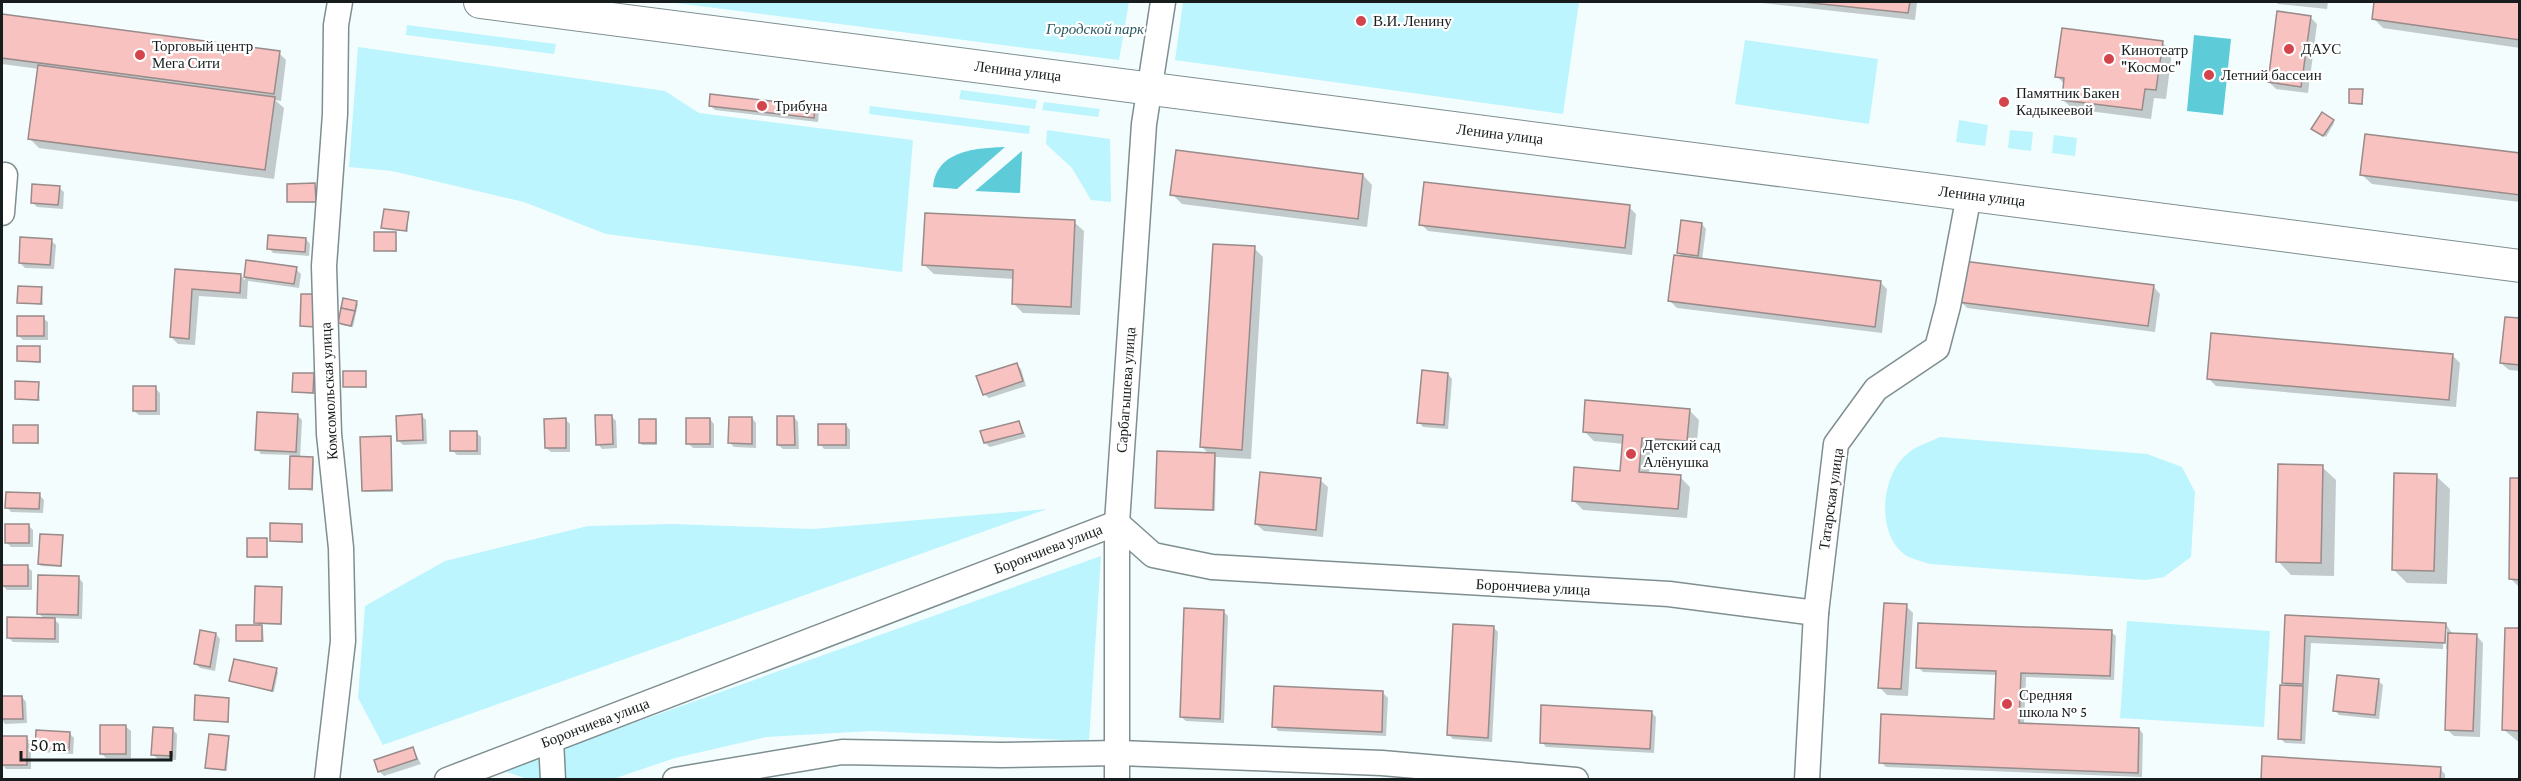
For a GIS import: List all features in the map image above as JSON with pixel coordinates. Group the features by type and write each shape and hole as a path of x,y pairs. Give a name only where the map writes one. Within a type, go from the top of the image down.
{"main road":[{"name":"Ленина улица","path":"480,2 2520,266"}],"street":[{"name":"Комсомольская улица","path":"327,780 343,641 341,548 328,434 324,266 335,114 336,25 340,2"},
{"name":"Сарбагышева улица","path":"1117,780 1119,753 1117,523 1144,124 1163,2"},
{"path":"2,213 5,175"},
{"name":"Татарская улица","path":"1807,780 1816,613 1836,444 1876,389 1937,348 1948,306 1969,195"},
{"name":"Борончиева улица","path":"447,780 1117,523 1153,555 1212,567 1669,594 1816,613"},
{"path":"551,740 554,780"},
{"path":"675,780 792,770 842,752 1000,755 1119,753 1381,771 1561,779"}],"green space":[{"name":"Городской парк","path":"668,2 1129,2 1119,60"},
{"path":"1183,2 1579,2 1563,114 1175,60"},
{"path":"407,25 556,44 554,54 406,35"},
{"path":"1745,40 1878,59 1869,124 1735,104"},
{"path":"358,47 665,91 699,113 913,140 902,272 606,234 524,202 392,171 349,167"},
{"path":"961,90 1037,100 1035,109 959,99"},
{"path":"1044,102 1100,109 1098,117 1042,110"},
{"path":"870,106 1030,126 1029,134 869,114"},
{"path":"1959,120 1988,125 1985,146 1956,142"},
{"path":"1047,130 1110,139 1111,202 1091,200 1072,168 1046,144"},
{"path":"2010,130 2033,132 2031,151 2008,148"},
{"path":"2054,135 2077,138 2075,156 2052,153"},
{"path":"1940,437 2147,454 2182,467 2195,492 2191,557 2164,577 2146,580 1930,564 1909,557 1895,545 1889,532 1885,504 1887,489 1898,463 1910,451"},
{"path":"1047,509 383,745 358,698 365,606 445,561 588,526 673,524 813,529"},
{"path":"1101,556 1089,741 871,731 766,737 675,758 613,779 527,779 502,770"},
{"path":"2127,621 2270,631 2264,727 2120,718"}],"water":[{"name":"Летний бассеин","path":"2194,35 2231,39 2223,115 2187,111"},
{"path":"1005,147 957,189 933,187 936,175 950,158 971,150"},
{"path":"1022,151 1020,193 975,191"}],"building":[{"path":"1802,2 1910,2 1908,13"},
{"path":"2374,2 2520,2 2520,40 2372,19"},
{"name":"ДАУС","path":"2277,11 2311,16 2301,87 2268,82"},
{"name":"Торговый центр Мега Сити","path":"2,14 280,51 274,94 2,58"},
{"name":"Кинотеатр \"Космос\"","path":"2062,28 2163,41 2156,90 2145,89 2142,110 2062,100 2064,78 2055,77"},
{"path":"38,65 275,97 265,170 28,139"},
{"path":"2349,89 2363,89 2362,104 2349,103"},
{"name":"Трибуна","path":"710,94 815,106 814,118 709,106"},
{"path":"2322,112 2334,120 2323,136 2311,129"},
{"path":"2365,134 2520,153 2520,195 2360,175"},
{"path":"1176,150 1363,174 1358,219 1170,195"},
{"path":"1424,182 1630,205 1625,248 1419,225"},
{"path":"315,183 316,202 287,202 287,184"},
{"path":"32,184 60,186 58,205 31,203"},
{"path":"384,209 409,212 406,231 381,228"},
{"path":"925,213 1075,220 1071,307 1012,304 1013,270 922,265"},
{"path":"1681,220 1702,223 1698,256 1677,253"},
{"path":"374,232 396,232 396,251 374,251"},
{"path":"268,235 306,238 305,252 267,249"},
{"path":"20,237 52,239 50,265 19,263"},
{"path":"1213,244 1255,246 1242,450 1200,447"},
{"path":"1674,255 1881,281 1875,327 1668,301"},
{"path":"246,260 297,267 294,284 244,277"},
{"path":"1963,261 2154,285 2148,326 1958,302"},
{"path":"175,269 241,274 240,293 192,289 189,339 170,337"},
{"path":"18,286 42,287 41,304 17,303"},
{"path":"301,294 317,294 315,327 300,326"},
{"path":"343,298 357,301 355,311 341,308"},
{"path":"341,308 355,311 351,326 338,323"},
{"path":"17,316 44,316 44,336 17,336"},
{"path":"2505,317 2520,318 2520,365 2500,363"},
{"path":"2211,333 2453,354 2449,400 2207,379"},
{"path":"17,346 40,346 40,362 17,361"},
{"path":"1017,363 1023,381 983,395 976,376"},
{"path":"1422,370 1448,373 1444,425 1417,423"},
{"path":"343,371 366,371 366,387 343,387"},
{"path":"293,373 314,373 313,393 292,392"},
{"path":"15,381 39,382 38,400 15,399"},
{"path":"133,386 156,386 156,411 133,411"},
{"name":"Детский сад Алёнушка","path":"1585,400 1690,409 1687,441 1642,438 1639,472 1681,475 1678,509 1572,501 1574,467 1620,471 1623,435 1583,432"},
{"path":"257,412 298,414 296,452 255,450"},
{"path":"422,414 423,440 397,441 396,416"},
{"path":"595,415 612,415 613,444 596,445"},
{"path":"777,416 794,416 795,445 777,445"},
{"path":"729,417 752,417 752,444 728,443"},
{"path":"566,418 566,448 545,448 544,419"},
{"path":"686,418 710,418 710,444 686,444"},
{"path":"639,419 656,419 656,443 639,443"},
{"path":"1019,421 1023,433 984,443 980,431"},
{"path":"818,424 846,424 846,445 818,445"},
{"path":"13,425 38,425 38,443 13,443"},
{"path":"450,431 477,431 477,451 450,451"},
{"path":"391,436 392,490 362,491 360,437"},
{"path":"1157,451 1215,453 1213,510 1155,508"},
{"path":"290,456 313,457 312,489 289,489"},
{"path":"2278,464 2323,465 2321,563 2276,562"},
{"path":"1260,472 1321,478 1316,530 1255,524"},
{"path":"2394,473 2437,474 2434,571 2392,570"},
{"path":"2510,478 2520,478 2520,580 2509,579"},
{"path":"6,492 40,493 39,509 5,508"},
{"path":"270,523 302,524 302,542 270,541"},
{"path":"5,524 29,524 29,543 5,543"},
{"path":"40,534 63,535 61,566 38,564"},
{"path":"247,538 267,538 267,557 247,557"},
{"path":"2,565 28,565 28,586 2,586"},
{"path":"38,575 79,576 78,615 37,614"},
{"path":"255,586 282,587 281,624 254,623"},
{"path":"1884,603 1907,604 1901,689 1878,688"},
{"path":"1184,608 1224,610 1220,719 1180,717"},
{"path":"2285,615 2446,623 2445,643 2305,636 2303,684 2282,683"},
{"path":"7,617 55,618 55,639 7,638"},
{"name":"Средняя школа № 5","path":"1918,623 2112,630 2110,676 2021,673 2019,723 2139,728 2138,773 1879,763 1881,714 1994,719 1996,671 1916,668"},
{"path":"1453,624 1494,626 1488,738 1447,735"},
{"path":"236,625 262,625 262,641 236,641"},
{"path":"2505,628 2520,628 2520,731 2502,730"},
{"path":"200,630 216,633 210,667 194,664"},
{"path":"2448,633 2477,634 2473,731 2445,730"},
{"path":"234,659 277,668 272,691 229,681"},
{"path":"2337,675 2379,679 2375,715 2333,711"},
{"path":"2280,685 2303,686 2301,740 2278,739"},
{"path":"1274,686 1383,691 1382,732 1272,727"},
{"path":"195,695 229,698 228,722 194,720"},
{"path":"2,696 22,696 23,719 2,719"},
{"path":"1541,705 1652,711 1650,749 1540,743"},
{"path":"100,725 126,725 126,754 100,754"},
{"path":"153,727 173,728 172,756 151,755"},
{"path":"36,730 70,732 69,750 35,748"},
{"path":"209,734 229,736 225,770 205,768"},
{"path":"2,736 27,736 27,765 2,765"},
{"path":"413,747 417,759 378,772 374,760"},
{"path":"2262,756 2441,767 2440,780 2261,780"}],"place":[{"name":"В.И. Ленину","path":"1361,21"},
{"name":"ДАУС","path":"2289,49"},
{"name":"Торговый центр Мега Сити","path":"140,55"},
{"name":"Кинотеатр \"Космос\"","path":"2109,59"},
{"name":"Летний бассеин","path":"2209,75"},
{"name":"Памятник Бакен Кадыкеевой","path":"2004,102"},
{"name":"Трибуна","path":"762,106"},
{"name":"Детский сад Алёнушка","path":"1631,454"},
{"name":"Средняя школа № 5","path":"2007,704"}]}
